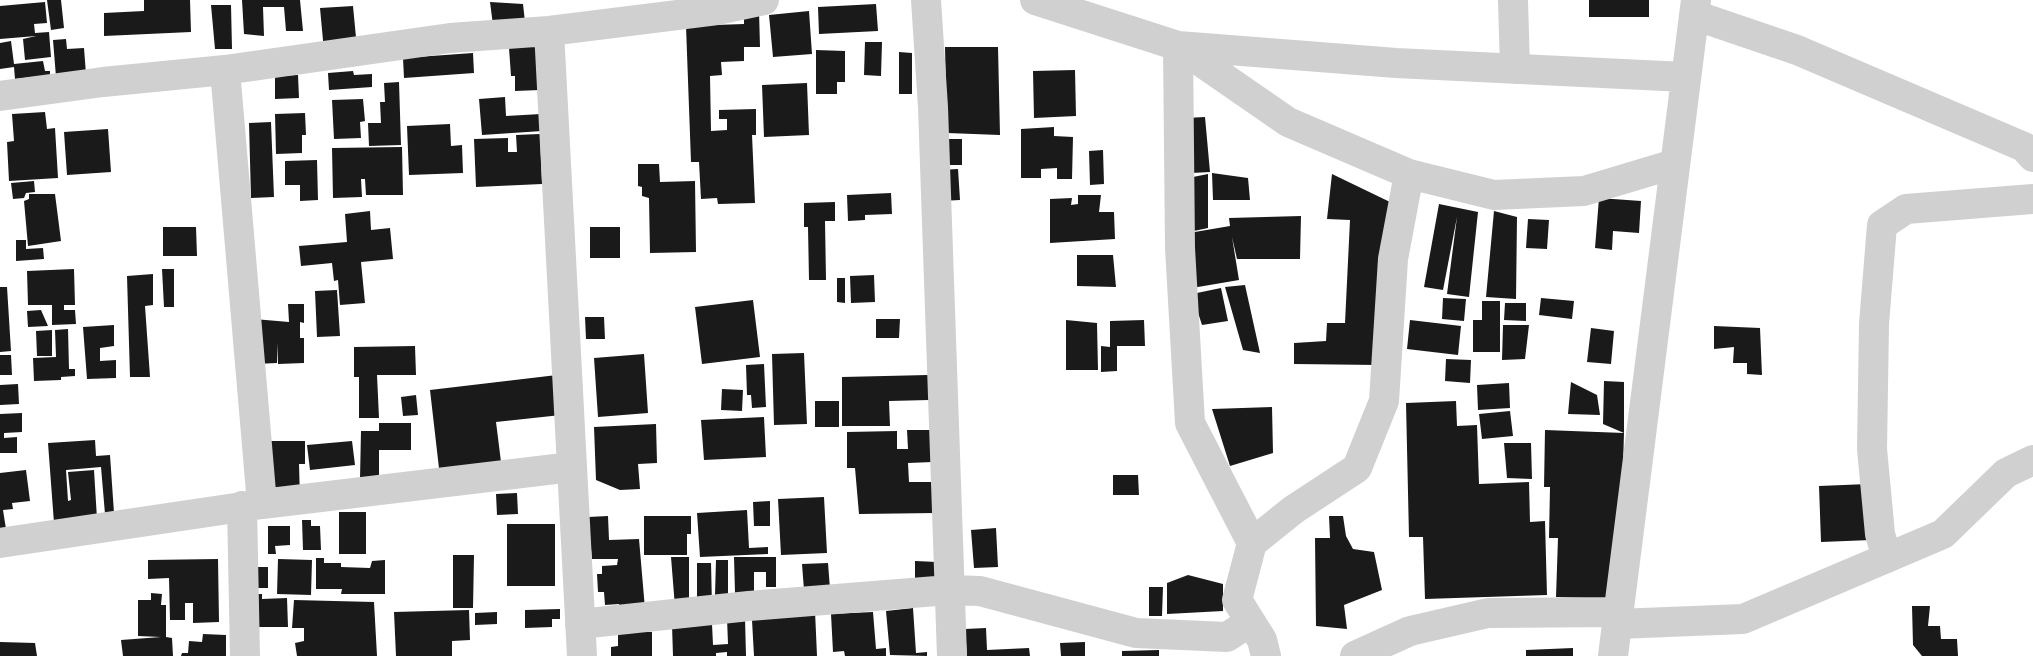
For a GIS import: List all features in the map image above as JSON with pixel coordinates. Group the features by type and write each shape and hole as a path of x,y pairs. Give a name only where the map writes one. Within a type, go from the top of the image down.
{"street":[{"path":"0,96 103,82 225,70 450,38 549,31 717,10 764,0"},
{"path":"926,0 933,107 952,656"},
{"path":"1035,0 1178,46 1396,63 1685,77"},
{"path":"1513,0 1515,69"},
{"path":"1612,656 1695,8 2024,147 2033,157"},
{"path":"549,31 582,656"},
{"path":"1178,46 1288,122 1409,174 1494,195 1584,190 1674,164"},
{"path":"1178,46 1180,248 1190,423 1252,543"},
{"path":"225,70 252,505 244,656"},
{"path":"1266,656 1262,640 1237,600 1252,543 1293,510 1358,468 1384,401 1394,259 1409,174"},
{"path":"1887,558 1880,534 1872,449 1874,324 1882,225 1906,209 2033,199"},
{"path":"1354,656 1410,631 1488,613 1617,618 1743,618 1942,534 2006,473 2033,460"},
{"path":"0,543 252,505 572,467"},
{"path":"580,624 793,602 949,590 980,591 1136,633 1227,637 1250,622"}],"building":[{"path":"47,0 61,0 64,28 51,30"},
{"path":"144,0 190,0 191,32 104,36 104,13 144,11"},
{"path":"242,0 300,0 303,31 286,31 284,7 263,7 264,36 244,34"},
{"path":"1589,0 1649,0 1649,17 1589,17"},
{"path":"45,2 47,23 34,24 35,33 49,32 51,57 25,60 23,39 36,36 0,39 0,6"},
{"path":"490,2 523,4 525,22 493,25"},
{"path":"876,4 878,31 819,34 818,7"},
{"path":"211,5 231,5 232,49 215,49"},
{"path":"353,6 357,48 324,51 320,8"},
{"path":"759,11 760,47 744,47 744,61 721,62 722,75 710,76 711,131 727,130 727,119 719,119 719,110 756,109 756,135 752,135 755,203 718,204 717,198 701,199 699,162 691,162 686,26 744,24 744,12"},
{"path":"809,11 812,54 773,57 769,15"},
{"path":"66,39 67,49 84,48 86,74 56,77 53,40"},
{"path":"11,41 14,64 43,61 45,71 50,71 50,75 15,79 14,67 0,69 0,43"},
{"path":"865,42 882,42 881,76 864,75"},
{"path":"538,46 540,90 515,91 515,76 511,76 509,48"},
{"path":"945,47 998,47 1000,135 947,133"},
{"path":"816,50 845,51 845,82 837,82 837,94 816,94"},
{"path":"899,52 912,53 912,94 899,94"},
{"path":"473,53 474,73 404,78 403,58"},
{"path":"1075,70 1076,116 1034,118 1033,71"},
{"path":"353,71 354,75 372,74 372,87 329,90 328,73"},
{"path":"298,75 299,98 275,99 275,76"},
{"path":"399,82 401,145 369,146 368,123 381,123 380,102 385,102 384,83"},
{"path":"807,83 809,135 764,137 762,85"},
{"path":"505,97 506,116 541,114 542,131 482,135 479,99"},
{"path":"363,99 365,121 360,122 361,138 334,139 332,100"},
{"path":"45,112 47,129 55,128 58,178 9,181 7,142 14,141 12,114"},
{"path":"305,113 306,135 302,135 302,153 276,154 275,114"},
{"path":"1205,117 1210,172 1191,173 1186,118"},
{"path":"271,122 274,197 251,198 249,123"},
{"path":"450,124 451,146 462,145 463,173 409,175 407,126"},
{"path":"1054,127 1054,136 1073,137 1072,179 1057,179 1057,168 1041,169 1041,178 1021,178 1021,129"},
{"path":"108,129 111,172 67,175 64,132"},
{"path":"540,134 542,184 476,187 474,139 508,138 508,152 517,152 516,135"},
{"path":"941,139 962,139 962,165 941,165"},
{"path":"402,147 403,195 366,195 365,179 361,179 362,197 333,198 332,148"},
{"path":"1103,150 1104,184 1090,185 1089,151"},
{"path":"317,160 318,200 300,201 300,185 285,185 285,161"},
{"path":"638,164 659,164 660,182 695,181 696,252 650,253 649,198 642,196 642,187 638,186"},
{"path":"958,169 960,200 941,201 939,170"},
{"path":"1212,173 1248,178 1250,200 1213,200"},
{"path":"1208,174 1208,228 1189,232 1188,178"},
{"path":"1332,174 1390,202 1378,365 1294,364 1294,343 1326,341 1327,323 1345,323 1350,220 1327,219"},
{"path":"34,181 35,192 26,193 24,198 13,199 11,183"},
{"path":"891,193 892,214 865,215 865,220 848,221 847,195"},
{"path":"29,194 55,194 61,241 28,246 24,201 29,199"},
{"path":"1078,195 1101,195 1099,212 1114,212 1115,239 1050,243 1050,199 1072,198 1071,205 1078,204"},
{"path":"1599,198 1641,201 1639,233 1613,231 1612,250 1595,248"},
{"path":"835,202 835,221 825,221 826,280 809,280 808,227 804,227 804,203"},
{"path":"1439,204 1478,212 1469,297 1447,294 1457,217 1443,290 1424,287"},
{"path":"370,211 371,230 390,228 393,259 361,262 365,303 340,305 338,280 334,281 332,263 301,266 299,246 347,242 345,214"},
{"path":"1494,211 1517,217 1516,299 1486,297"},
{"path":"1301,216 1300,259 1237,259 1232,237 1239,280 1192,288 1183,234 1230,226 1229,218"},
{"path":"1528,219 1549,220 1547,249 1526,248"},
{"path":"163,227 196,227 197,256 163,256"},
{"path":"590,227 620,227 620,258 590,258"},
{"path":"16,240 26,240 26,249 43,248 44,259 16,261"},
{"path":"1077,255 1113,255 1116,287 1077,286"},
{"path":"74,269 75,305 64,305 64,310 75,310 76,324 52,325 52,305 28,305 27,271"},
{"path":"162,269 174,269 174,307 164,307"},
{"path":"153,274 153,305 145,306 150,377 130,377 127,276"},
{"path":"874,275 875,302 851,303 850,276"},
{"path":"837,278 845,278 845,303 837,302"},
{"path":"1245,285 1260,353 1243,350 1225,287"},
{"path":"0,287 7,287 11,351 0,352"},
{"path":"1221,288 1228,321 1202,325 1192,294"},
{"path":"337,290 340,336 317,337 315,291"},
{"path":"1443,298 1466,299 1464,321 1442,319"},
{"path":"1541,298 1574,301 1572,319 1539,315"},
{"path":"753,300 760,357 702,364 695,307"},
{"path":"1482,301 1500,301 1500,352 1473,352 1473,320 1482,320"},
{"path":"1505,303 1526,303 1526,321 1504,320"},
{"path":"288,304 304,304 304,323 300,322 300,338 304,338 304,363 278,364 278,343 277,363 255,364 254,319 289,322"},
{"path":"41,310 48,326 28,327 27,311"},
{"path":"585,317 604,317 605,339 586,339"},
{"path":"876,319 900,319 899,338 876,338"},
{"path":"1066,320 1097,323 1098,370 1066,370"},
{"path":"1144,320 1145,346 1117,346 1117,371 1101,372 1101,346 1110,347 1110,321"},
{"path":"1410,320 1461,326 1458,355 1407,349"},
{"path":"114,325 114,346 100,348 100,361 116,360 116,378 87,379 83,327"},
{"path":"1503,325 1529,325 1525,359 1502,360"},
{"path":"1714,326 1760,328 1762,375 1747,374 1747,363 1733,363 1734,347 1714,349"},
{"path":"1591,328 1614,331 1611,364 1587,362"},
{"path":"68,329 69,369 75,369 75,376 61,377 61,380 34,381 33,358 56,357 55,330"},
{"path":"52,330 52,356 37,356 36,331"},
{"path":"415,346 416,375 377,375 379,418 359,418 359,377 354,377 354,347"},
{"path":"804,353 807,424 774,425 772,354"},
{"path":"644,354 648,413 598,417 594,358"},
{"path":"0,355 11,355 12,375 0,375"},
{"path":"1446,359 1471,360 1470,383 1445,381"},
{"path":"764,364 766,407 752,408 751,395 747,395 746,365"},
{"path":"557,375 561,415 496,422 502,470 440,477 430,390"},
{"path":"928,375 929,400 889,401 890,426 842,426 842,377"},
{"path":"1604,381 1624,382 1624,433 1603,424"},
{"path":"1571,382 1597,395 1600,415 1568,414"},
{"path":"1509,383 1510,408 1478,410 1477,385"},
{"path":"18,384 19,404 0,405 0,385"},
{"path":"722,389 743,390 742,411 721,410"},
{"path":"416,395 418,415 403,416 401,397"},
{"path":"815,401 839,401 839,427 815,427"},
{"path":"1456,401 1457,426 1477,425 1479,484 1529,482 1530,522 1545,521 1547,595 1425,599 1423,537 1409,537 1406,403"},
{"path":"1272,407 1273,453 1230,466 1212,409"},
{"path":"1510,411 1513,436 1482,439 1479,414"},
{"path":"22,413 22,432 4,433 4,438 17,437 17,453 0,453 0,414"},
{"path":"764,417 766,457 704,460 701,420"},
{"path":"379,423 411,423 411,450 379,450 379,479 360,479 361,431 379,431"},
{"path":"656,424 657,463 638,464 640,489 620,490 596,480 594,427"},
{"path":"907,430 932,430 933,462 908,463 909,482 935,482 936,513 859,514 855,468 847,468 847,432 897,431 897,449 908,449"},
{"path":"1545,430 1624,433 1619,599 1556,597 1558,538 1549,538 1550,487 1544,487"},
{"path":"95,440 96,456 110,455 114,513 105,514 101,467 66,470 68,501 71,500 68,472 94,470 97,519 54,523 48,443"},
{"path":"263,441 305,441 305,464 299,464 300,499 264,499"},
{"path":"352,441 355,465 310,470 307,445"},
{"path":"1504,443 1531,443 1532,479 1507,478"},
{"path":"26,470 30,501 12,503 13,509 3,510 6,529 0,530 0,473"},
{"path":"1113,475 1138,475 1139,495 1113,495"},
{"path":"1868,484 1871,540 1821,542 1819,486"},
{"path":"517,493 518,514 497,515 496,494"},
{"path":"824,497 827,553 781,555 778,499"},
{"path":"770,501 770,526 754,526 753,502"},
{"path":"747,510 749,548 768,547 768,554 700,557 697,513"},
{"path":"339,512 366,512 366,554 339,554"},
{"path":"608,516 609,540 639,539 645,609 619,611 619,604 605,605 604,592 598,592 597,574 602,574 602,566 617,565 618,559 592,559 588,517"},
{"path":"644,516 691,516 691,534 687,534 687,555 644,555"},
{"path":"1329,516 1343,516 1346,536 1353,549 1374,552 1382,590 1344,605 1347,629 1316,626 1315,538 1330,538"},
{"path":"302,520 311,520 311,526 320,526 321,550 303,550"},
{"path":"507,524 555,524 555,586 507,586"},
{"path":"268,526 290,526 290,545 275,546 276,554 268,554"},
{"path":"996,528 998,567 974,568 971,530"},
{"path":"453,555 474,555 473,608 453,608"},
{"path":"671,557 689,557 689,607 675,607"},
{"path":"734,557 776,557 776,587 766,587 766,572 754,572 754,592 735,593"},
{"path":"316,558 324,558 324,563 341,563 341,567 370,568 372,561 385,560 385,594 341,594 342,589 316,589"},
{"path":"218,559 219,622 193,623 193,603 185,603 185,620 170,620 169,578 148,579 148,560"},
{"path":"278,559 312,560 311,595 277,594"},
{"path":"716,560 728,560 728,595 715,595"},
{"path":"915,561 937,562 937,582 915,582"},
{"path":"697,563 711,563 712,606 697,607"},
{"path":"828,563 830,589 804,590 802,564"},
{"path":"252,567 268,567 268,588 252,588"},
{"path":"1188,575 1223,584 1223,611 1167,614 1167,583"},
{"path":"1149,587 1163,587 1162,616 1149,616"},
{"path":"151,593 162,594 161,605 166,605 166,637 172,638 173,656 123,656 121,640 161,637 138,636 138,600 151,600"},
{"path":"253,594 262,594 262,599 287,598 288,627 253,627"},
{"path":"294,600 374,602 377,656 297,656 295,643 304,641 304,628 292,628"},
{"path":"1912,606 1930,606 1928,626 1940,626 1941,639 1957,639 1958,656 1922,656 1913,645"},
{"path":"913,608 916,653 927,652 927,656 890,655 886,611"},
{"path":"560,609 560,619 552,619 552,627 525,628 525,610"},
{"path":"469,610 470,640 452,641 452,656 396,656 394,612"},
{"path":"815,611 817,656 754,656 752,620"},
{"path":"497,612 497,624 475,625 475,613"},
{"path":"873,612 876,649 886,648 886,656 845,656 844,651 833,652 831,614"},
{"path":"727,618 745,618 746,656 727,656 727,652 716,653 716,656 673,656 672,625 712,624 713,645 728,644"},
{"path":"986,628 987,650 1029,648 1030,656 967,656 965,629"},
{"path":"618,631 652,632 652,656 611,656 611,647 618,646"},
{"path":"203,634 226,635 226,656 181,656 182,653 188,653 189,641 202,642"},
{"path":"0,642 35,643 37,656 0,656"},
{"path":"1085,642 1085,656 1061,656 1060,643"},
{"path":"1573,648 1573,656 1526,656 1526,650"},
{"path":"1159,650 1159,656 1122,656 1122,651"}]}
